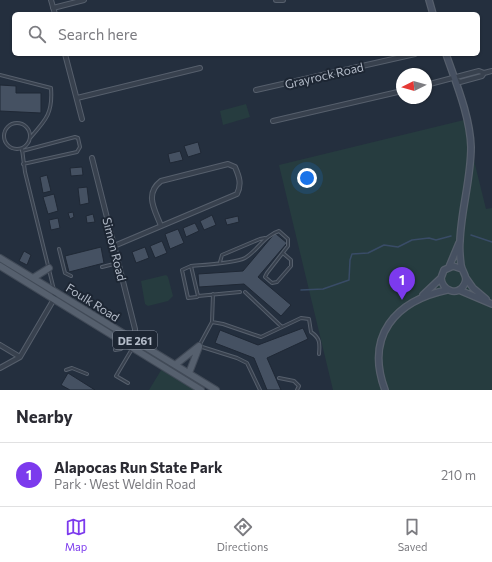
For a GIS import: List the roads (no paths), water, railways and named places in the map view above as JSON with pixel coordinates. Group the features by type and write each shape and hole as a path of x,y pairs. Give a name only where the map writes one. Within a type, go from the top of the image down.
{"main road":[{"name":"Foulk Road","path":"0,258 216,390"},
{"name":"Foulk Road","path":"0,266 201,390"},
{"path":"33,278 48,268"},
{"path":"175,365 199,346"},
{"path":"189,373 199,346"}],"street":[{"path":"51,0 54,12"},
{"path":"53,8 84,0"},
{"path":"276,0 283,0"},
{"path":"429,0 432,12"},
{"path":"66,56 82,119"},
{"name":"Grayrock Road","path":"256,90 407,56"},
{"path":"447,56 467,123 471,143 470,169 460,241 462,269 473,288 491,304"},
{"path":"77,98 200,68"},
{"path":"432,84 479,71 484,73 492,71"},
{"path":"274,121 396,92"},
{"name":"Simon Road","path":"92,158 135,329 135,340"},
{"path":"114,246 237,194 240,187 239,176 234,167 228,164 161,181 153,187 152,202 161,226"},
{"path":"447,290 442,284 441,278 443,272 448,267 460,241"},
{"path":"448,267 456,266 462,269"},
{"path":"459,290 465,284 466,277"},
{"path":"385,390 378,368 378,358 381,340 386,329 398,312 420,298 441,278"},
{"path":"420,298 447,290 459,290 491,304"},
{"path":"0,368 20,357 54,299 54,291"},
{"path":"0,345 20,357"}],"lane":[{"path":"0,75 51,88 52,103 46,120 30,138 29,142 22,150 23,164 54,291"},
{"path":"23,164 79,151 79,142 75,137 22,150 12,148 5,142 4,135 8,127 15,123 24,124 30,132 30,138"},
{"path":"240,292 188,298 182,270 191,266 243,259 256,250 266,238 279,231 288,239 288,246 284,254 265,277 272,283 277,282 291,266 292,260 284,254"},
{"path":"220,262 222,255 260,239 266,238"},
{"path":"59,249 65,273 70,276"},
{"path":"102,267 118,263"},
{"path":"191,266 198,296"},
{"path":"245,292 282,327"},
{"path":"213,294 212,322 199,346 237,358 247,364 260,390"},
{"path":"212,322 261,337 301,318 309,319 311,332 317,336 320,344 319,354"},
{"path":"115,350 121,348 125,343"},
{"path":"128,383 116,376 133,348"},
{"path":"66,370 72,368 86,374"},
{"path":"279,378 294,382 299,386 297,390"}],"waterway":[{"path":"471,235 492,242"},
{"path":"301,290 323,289 349,280 350,260 352,254 368,253 384,245 398,247 412,240 429,238 436,240 451,236"}],"place":[{"name":"Alapocas Run State Park","path":"402,300"}]}
